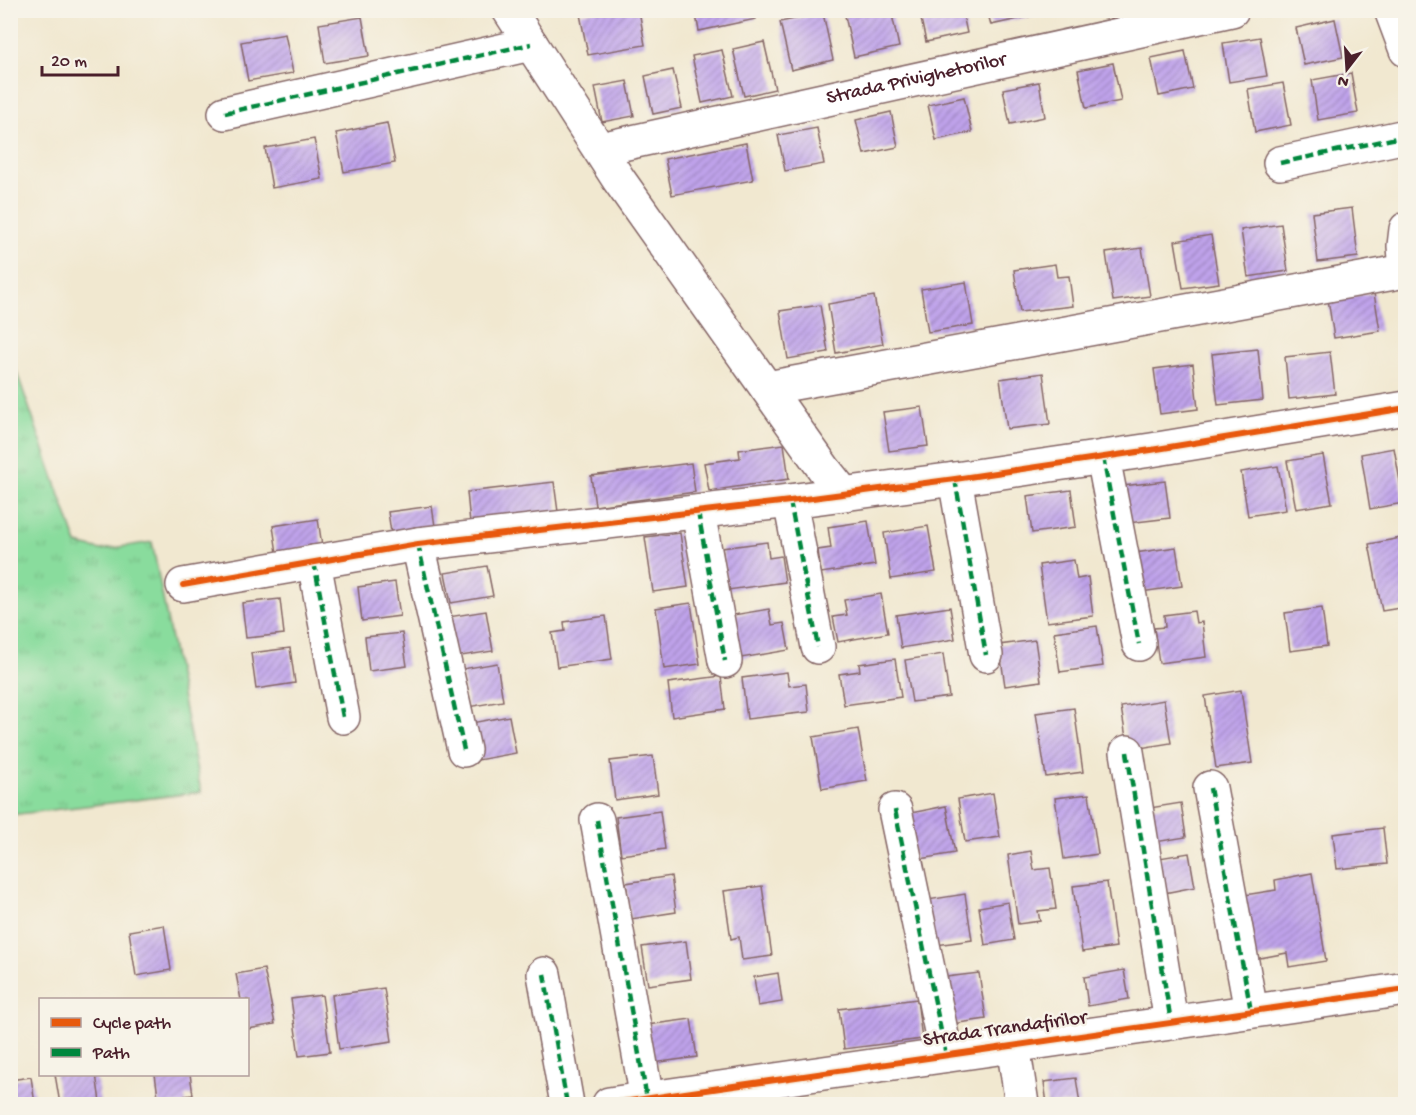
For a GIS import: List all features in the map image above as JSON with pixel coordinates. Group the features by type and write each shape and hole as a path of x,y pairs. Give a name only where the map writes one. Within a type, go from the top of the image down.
{"street":[{"name":"Strada Privighetorilor","path":"600,149 1232,10"},
{"path":"1391,10 1406,50"},
{"path":"515,12 531,44 619,180 844,494"},
{"path":"225,113 531,44"},
{"path":"1280,163 1406,136"},
{"path":"767,388 1405,272 1406,229"},
{"path":"183,585 418,544 790,501 955,479 1406,408"},
{"path":"1103,457 1139,644"},
{"path":"955,479 986,655"},
{"path":"790,501 818,647"},
{"path":"698,512 725,661"},
{"path":"418,544 464,750"},
{"path":"314,562 343,717"},
{"path":"1127,752 1171,1022"},
{"path":"1210,788 1251,1011"},
{"path":"896,810 946,1055"},
{"path":"597,820 647,1099"},
{"path":"544,974 567,1104"},
{"name":"Strada Trandafirilor","path":"609,1104 1406,989"},
{"path":"1012,1045 1022,1104"}],"green space":[{"path":"11,356 77,544 101,550 152,542 201,792 11,815"}],"building":[{"path":"598,10 639,10 645,45 588,55 580,14"},
{"path":"695,10 754,10 756,19 699,31"},
{"path":"891,10 899,47 854,57 844,11"},
{"path":"919,10 962,10 967,33 926,42"},
{"path":"987,10 1035,10 1036,15 991,25"},
{"path":"823,13 833,60 791,70 780,22"},
{"path":"362,17 369,56 325,63 319,24"},
{"path":"1335,19 1343,57 1304,65 1296,28"},
{"path":"285,34 293,73 248,81 241,42"},
{"path":"1260,37 1267,76 1229,82 1223,43"},
{"path":"764,42 775,89 744,96 733,49"},
{"path":"722,50 733,96 702,103 692,56"},
{"path":"1185,51 1193,89 1159,96 1151,58"},
{"path":"1113,63 1121,101 1086,108 1078,70"},
{"path":"673,70 682,108 653,114 645,76"},
{"path":"1351,73 1358,113 1318,120 1312,80"},
{"path":"627,81 634,116 602,122 595,87"},
{"path":"1039,82 1045,117 1010,124 1003,89"},
{"path":"1283,83 1291,125 1255,132 1248,89"},
{"path":"964,97 972,132 936,140 928,105"},
{"path":"891,112 898,147 864,154 856,120"},
{"path":"387,123 395,163 344,172 336,133"},
{"path":"817,128 824,164 785,171 778,135"},
{"path":"314,139 322,179 272,188 265,148"},
{"path":"746,143 753,180 672,195 665,159"},
{"path":"1352,208 1358,257 1318,262 1312,213"},
{"path":"1281,224 1288,271 1248,277 1241,230"},
{"path":"1211,235 1219,283 1183,288 1175,241"},
{"path":"1142,248 1150,296 1113,301 1106,253"},
{"path":"1055,264 1057,277 1069,276 1073,306 1020,312 1014,270"},
{"path":"966,282 973,325 928,332 921,289"},
{"path":"1374,293 1380,331 1334,338 1328,299"},
{"path":"874,296 883,344 836,353 828,304"},
{"path":"820,305 828,352 788,359 780,311"},
{"path":"1258,349 1263,400 1218,405 1212,354"},
{"path":"1330,352 1335,394 1289,399 1285,357"},
{"path":"1193,364 1198,409 1160,414 1154,369"},
{"path":"1043,373 1050,424 1007,429 1000,379"},
{"path":"922,407 928,446 889,451 883,412"},
{"path":"784,444 789,479 709,491 704,463 740,458 739,450"},
{"path":"1394,448 1404,503 1370,509 1361,454"},
{"path":"1323,455 1332,503 1296,509 1287,461"},
{"path":"691,463 695,492 595,506 591,476"},
{"path":"1278,466 1286,510 1248,516 1241,472"},
{"path":"1165,481 1170,518 1128,523 1123,486"},
{"path":"554,482 558,512 470,523 467,492"},
{"path":"1071,490 1076,527 1032,533 1027,496"},
{"path":"432,506 436,533 392,539 388,512"},
{"path":"318,519 322,546 277,553 273,526"},
{"path":"868,521 875,565 821,573 818,550 831,548 828,527"},
{"path":"928,526 936,572 891,579 884,533"},
{"path":"680,533 688,587 653,592 645,537"},
{"path":"1406,537 1406,607 1382,611 1369,544"},
{"path":"767,542 769,558 781,556 785,582 728,590 722,548"},
{"path":"1176,547 1182,586 1141,592 1135,553"},
{"path":"1074,560 1077,579 1088,577 1093,616 1047,622 1039,565"},
{"path":"487,566 493,596 451,603 445,573"},
{"path":"395,582 400,616 362,621 358,587"},
{"path":"881,594 888,633 838,642 833,617 847,615 844,600"},
{"path":"280,599 284,634 246,638 242,603"},
{"path":"691,603 700,664 664,669 656,608"},
{"path":"950,607 955,639 901,648 896,615"},
{"path":"1322,608 1327,646 1290,651 1285,613"},
{"path":"769,609 772,625 784,623 789,650 741,658 733,615"},
{"path":"486,611 493,651 455,657 448,617"},
{"path":"1194,611 1196,623 1202,622 1206,657 1159,663 1154,628 1165,627 1164,615"},
{"path":"606,616 612,659 557,667 552,633 565,631 564,622"},
{"path":"1097,626 1103,666 1060,672 1054,632"},
{"path":"402,633 407,666 369,671 365,637"},
{"path":"1035,640 1041,681 1005,686 999,645"},
{"path":"290,648 295,683 256,689 251,653"},
{"path":"943,654 949,697 912,702 905,660"},
{"path":"895,659 901,697 844,705 839,674 860,671 859,664"},
{"path":"497,663 503,701 468,707 462,669"},
{"path":"787,672 789,686 806,684 809,712 747,719 742,678"},
{"path":"721,676 725,709 672,717 668,683"},
{"path":"1241,690 1252,763 1216,768 1205,696"},
{"path":"1164,700 1171,743 1128,750 1121,707"},
{"path":"1074,708 1083,772 1046,777 1036,713"},
{"path":"509,716 516,753 478,760 471,723"},
{"path":"858,729 867,781 822,789 813,737"},
{"path":"653,756 658,794 615,800 610,761"},
{"path":"993,793 1000,837 965,842 958,799"},
{"path":"1089,794 1098,854 1064,859 1055,798"},
{"path":"1181,803 1186,837 1149,843 1143,809"},
{"path":"946,806 955,853 915,860 906,814"},
{"path":"660,811 665,849 621,855 616,817"},
{"path":"1383,828 1387,864 1337,869 1333,834"},
{"path":"1031,851 1034,870 1050,868 1056,909 1038,911 1040,921 1018,924 1008,855"},
{"path":"1189,853 1195,887 1159,894 1153,859"},
{"path":"1312,873 1326,961 1289,967 1287,953 1249,960 1238,896 1276,890 1275,880"},
{"path":"671,876 676,912 631,919 626,883"},
{"path":"1107,882 1116,947 1082,952 1073,886"},
{"path":"762,886 772,956 742,960 739,937 731,939 724,891"},
{"path":"965,894 972,940 929,946 921,901"},
{"path":"1008,902 1014,940 985,945 979,907"},
{"path":"164,925 171,970 136,976 129,931"},
{"path":"686,941 691,979 648,985 642,947"},
{"path":"264,969 275,1024 249,1029 249,998 241,998 236,974"},
{"path":"1124,970 1129,999 1088,1006 1084,977"},
{"path":"778,973 782,1002 758,1006 754,977"},
{"path":"979,973 986,1019 945,1025 938,978"},
{"path":"384,988 392,1041 339,1049 332,995"},
{"path":"322,995 330,1052 299,1056 291,999"},
{"path":"917,999 922,1039 844,1049 839,1009"},
{"path":"691,1019 697,1057 653,1063 647,1025"},
{"path":"55,1076 96,1076 100,1102 60,1104"},
{"path":"155,1076 190,1076 193,1095 185,1096 186,1104 159,1104"},
{"path":"31,1077 35,1104 10,1104 10,1080"},
{"path":"1076,1078 1080,1104 1047,1104 1044,1082"}],"marked path":[{"path":"225,113 531,44"},
{"path":"1280,163 1406,136"},
{"path":"1103,457 1139,644"},
{"path":"955,479 986,655"},
{"path":"790,501 818,647"},
{"path":"698,512 725,661"},
{"path":"418,544 464,750"},
{"path":"314,562 343,717"},
{"path":"1127,752 1171,1022"},
{"path":"1210,788 1251,1011"},
{"path":"895,810 946,1055"},
{"path":"597,820 647,1099"},
{"path":"544,974 567,1104"}],"cycle path":[{"path":"183,585 418,544 790,501 955,479 1151,450 1406,408"},
{"path":"609,1104 1406,989"}]}
